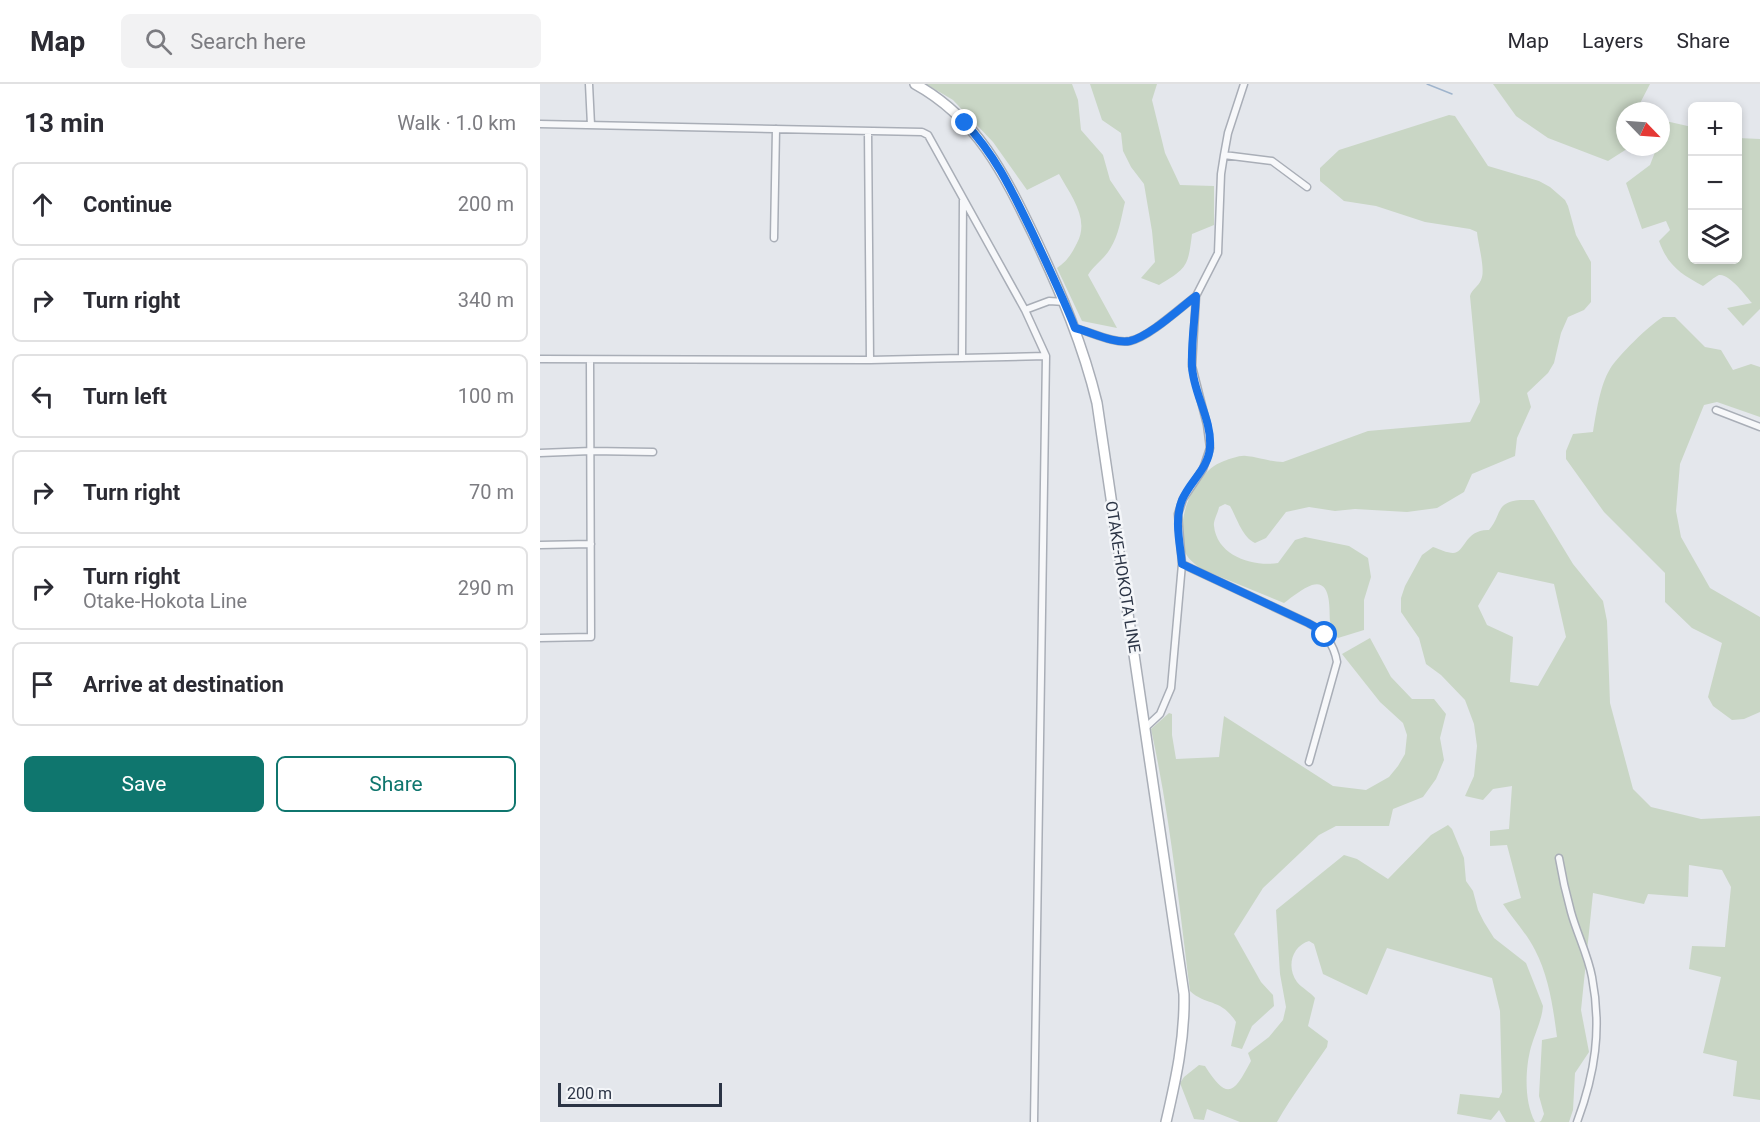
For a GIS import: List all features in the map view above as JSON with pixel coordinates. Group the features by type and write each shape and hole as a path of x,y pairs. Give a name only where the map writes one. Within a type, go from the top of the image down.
{"main road":[{"name":"OTAKE-HOKOTA LINE","path":"915,84 950,108 991,152 1008,182 1065,302 1097,402 1184,994 1184,1028 1180,1058 1166,1122"}],"street":[{"path":"589,84 591,125"},
{"path":"1145,728 1160,714 1172,688 1182,564 1178,526 1179,508 1182,499 1206,462 1210,448 1207,425 1192,366 1196,296 1218,253 1224,154 1228,133 1244,84"},
{"path":"540,124 922,132 928,135 1025,310 1046,356 1034,1122"},
{"path":"774,238 776,129"},
{"path":"868,131 870,360"},
{"path":"1224,154 1272,161 1307,187"},
{"path":"962,358 963,200"},
{"path":"1075,328 1116,340 1129,341 1159,325 1196,296"},
{"path":"1025,310 1049,301 1065,302"},
{"path":"540,359 870,360 1046,356"},
{"path":"540,638 591,637 590,360"},
{"path":"1716,410 1760,427"},
{"path":"540,453 653,452"},
{"path":"540,545 591,544"},
{"path":"1182,564 1308,623 1325,635 1336,655 1337,662 1309,762"},
{"path":"1559,858 1570,912 1592,976 1596,1004 1594,1066 1589,1090 1577,1122"},
{"path":"1037,925 1042,917"}],"green space":[{"path":"926,84 1072,84 1078,100 1081,130 1103,155 1110,180 1125,202 1113,244 1088,275 1117,328 1082,321 1057,268 1073,251 1081,225 1077,208 1059,174 1027,190 993,142 953,100"},
{"path":"1090,84 1157,84 1152,100 1165,153 1180,185 1214,186 1214,225 1192,234 1189,254 1184,266 1159,285 1141,278 1155,262 1144,184 1131,167 1123,151 1121,133 1102,120"},
{"path":"1493,84 1650,84 1641,102 1616,102 1616,156 1608,161 1548,138 1516,116"},
{"path":"1449,115 1455,116 1488,166 1539,181 1565,200 1576,235 1591,262 1591,302 1584,310 1568,317 1561,333 1554,363 1548,373 1527,393 1531,407 1517,438 1515,456 1472,474 1464,492 1437,508 1407,512 1355,509 1335,511 1309,507 1286,512 1266,538 1255,543 1243,532 1230,506 1225,504 1219,507 1214,524 1217,536 1229,552 1248,561 1278,563 1295,540 1305,537 1349,546 1368,558 1371,577 1364,600 1364,630 1338,638 1331,625 1326,591 1318,584 1309,586 1284,603 1201,569 1185,552 1182,540 1184,513 1195,487 1203,476 1213,467 1232,458 1246,456 1283,462 1368,431 1470,422 1480,402 1470,296 1482,276 1477,232 1425,222 1376,206 1344,201 1320,181 1320,168 1339,150"},
{"path":"1670,122 1688,126 1688,264 1742,264 1742,138 1760,139 1760,309 1743,326 1727,308 1752,303 1737,286 1728,278 1719,275 1703,286 1676,268 1659,241 1670,230 1666,221 1642,229 1626,183 1650,165 1654,156 1670,156"},
{"path":"1663,317 1675,317 1705,347 1721,350 1733,370 1751,364 1760,367 1760,417 1717,402 1704,405 1680,464 1676,511 1681,537 1710,588 1760,617 1760,712 1744,719 1732,720 1713,706 1708,697 1722,643 1692,628 1665,602 1665,573 1604,512 1566,459 1566,451 1573,434 1593,432 1601,391 1610,369 1634,341"},
{"path":"1534,500 1573,564 1603,601 1607,621 1610,703 1633,789 1651,807 1701,819 1760,816 1760,1100 1733,1096 1737,1061 1703,1053 1721,977 1689,969 1692,946 1725,947 1731,887 1722,870 1689,865 1688,897 1648,894 1644,904 1593,893 1581,1010 1589,1052 1575,1073 1573,1110 1569,1122 1539,1122 1544,1114 1539,1096 1542,1040 1557,1037 1552,1003 1544,971 1535,950 1503,904 1521,898 1507,845 1490,846 1490,831 1509,829 1512,786 1493,789 1483,800 1465,796 1474,776 1477,746 1474,724 1465,700 1441,675 1426,664 1419,638 1401,612 1401,598 1405,586 1422,555 1433,547 1448,552 1457,552 1475,533 1489,530 1503,506 1512,501","holes":["1498,572 1554,584 1566,637 1538,686 1510,682 1513,637 1487,625 1478,606"]},
{"path":"1370,638 1391,677 1412,699 1434,699 1446,714 1440,738 1444,760 1436,779 1423,797 1393,809 1389,826 1336,826 1319,835 1263,888 1234,934 1261,982 1273,995 1274,1006 1252,1026 1242,1049 1231,1046 1236,1022 1225,1009 1190,991 1169,827 1151,729 1169,713 1172,714 1172,735 1176,759 1219,757 1224,716 1333,786 1366,790 1389,777 1398,766 1405,754 1407,735 1403,723 1380,702 1342,654"},
{"path":"1448,825 1452,829 1464,858 1466,881 1473,891 1484,922 1494,938 1526,963 1543,1006 1531,1047 1527,1075 1527,1095 1535,1122 1506,1122 1499,1110 1491,1120 1457,1114 1460,1094 1499,1098 1502,1092 1500,1011 1492,978 1387,948 1367,995 1323,974 1314,944 1309,941 1298,947 1295,952 1291,964 1292,970 1297,982 1315,998 1308,1026 1328,1041 1327,1047 1277,1122 1240,1122 1207,1109 1204,1120 1194,1119 1180,1083 1184,1077 1199,1065 1205,1066 1220,1085 1225,1089 1230,1089 1240,1080 1251,1061 1248,1053 1269,1037 1283,1020 1286,1007 1280,974 1276,910 1344,855 1357,859 1388,879 1431,835"}],"waterway":[{"path":"1427,84 1452,94"}],"route":[{"path":"965,123 991,152 1008,182 1075,328 1116,340 1129,341 1159,325 1196,296 1192,366 1210,438 1210,448 1203,469 1182,499 1179,508 1178,526 1182,564 1308,623 1325,635"}]}
